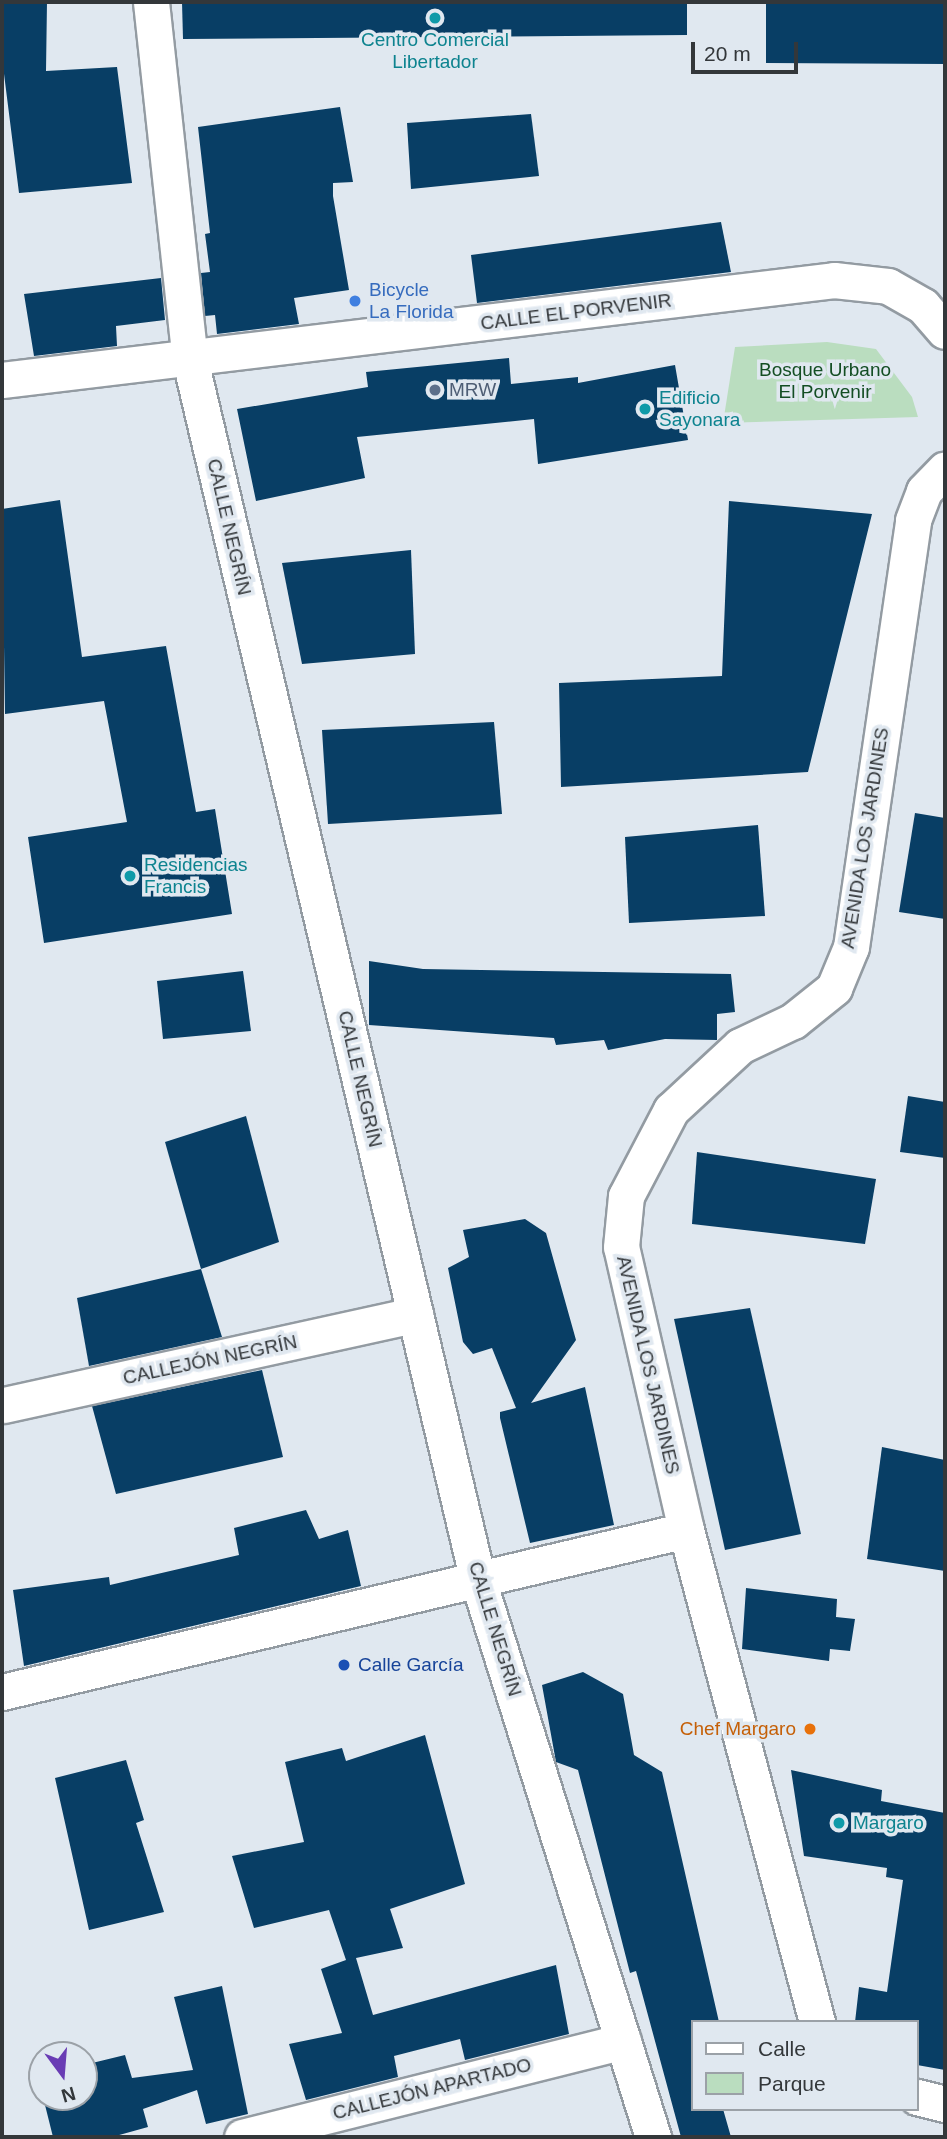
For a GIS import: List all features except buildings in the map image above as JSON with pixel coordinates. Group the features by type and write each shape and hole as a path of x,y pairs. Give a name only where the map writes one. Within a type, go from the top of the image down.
{"street":[{"name":"CALLE NEGRÍN","path":"151,2 190,360 477,1577 653,2137"},
{"name":"CALLE EL PORVENIR","path":"2,380 190,360 834,280 888,286 923,306 945,331"},
{"name":"AVENIDA LOS JARDINES","path":"816,2020 686,1530 621,1247 626,1196 644,1150 697,1080 834,988 851,947 913,520 924,491 945,469"},
{"name":"CALLEJÓN NEGRÍN","path":"4,1405 415,1315"},
{"path":"2,1692 477,1577 686,1530"},
{"name":"CALLEJÓN APARTADO","path":"242,2137 623,2040"},
{"path":"919,2098 945,2104"}],"green space":[{"name":"Bosque Urbano El Porvenir","path":"827,342 876,349 912,397 918,417 723,423 735,347"}],"place":[{"name":"Centro Comercial Libertador","path":"435,18"},
{"name":"Bicycle La Florida","path":"355,301"},
{"name":"MRW","path":"435,390"},
{"name":"Edificio Sayonara","path":"645,409"},
{"name":"Residencias Francis","path":"130,876"},
{"name":"Calle García","path":"344,1665"},
{"name":"Chef Margaro","path":"810,1729"},
{"name":"Margaro","path":"839,1823"}]}
